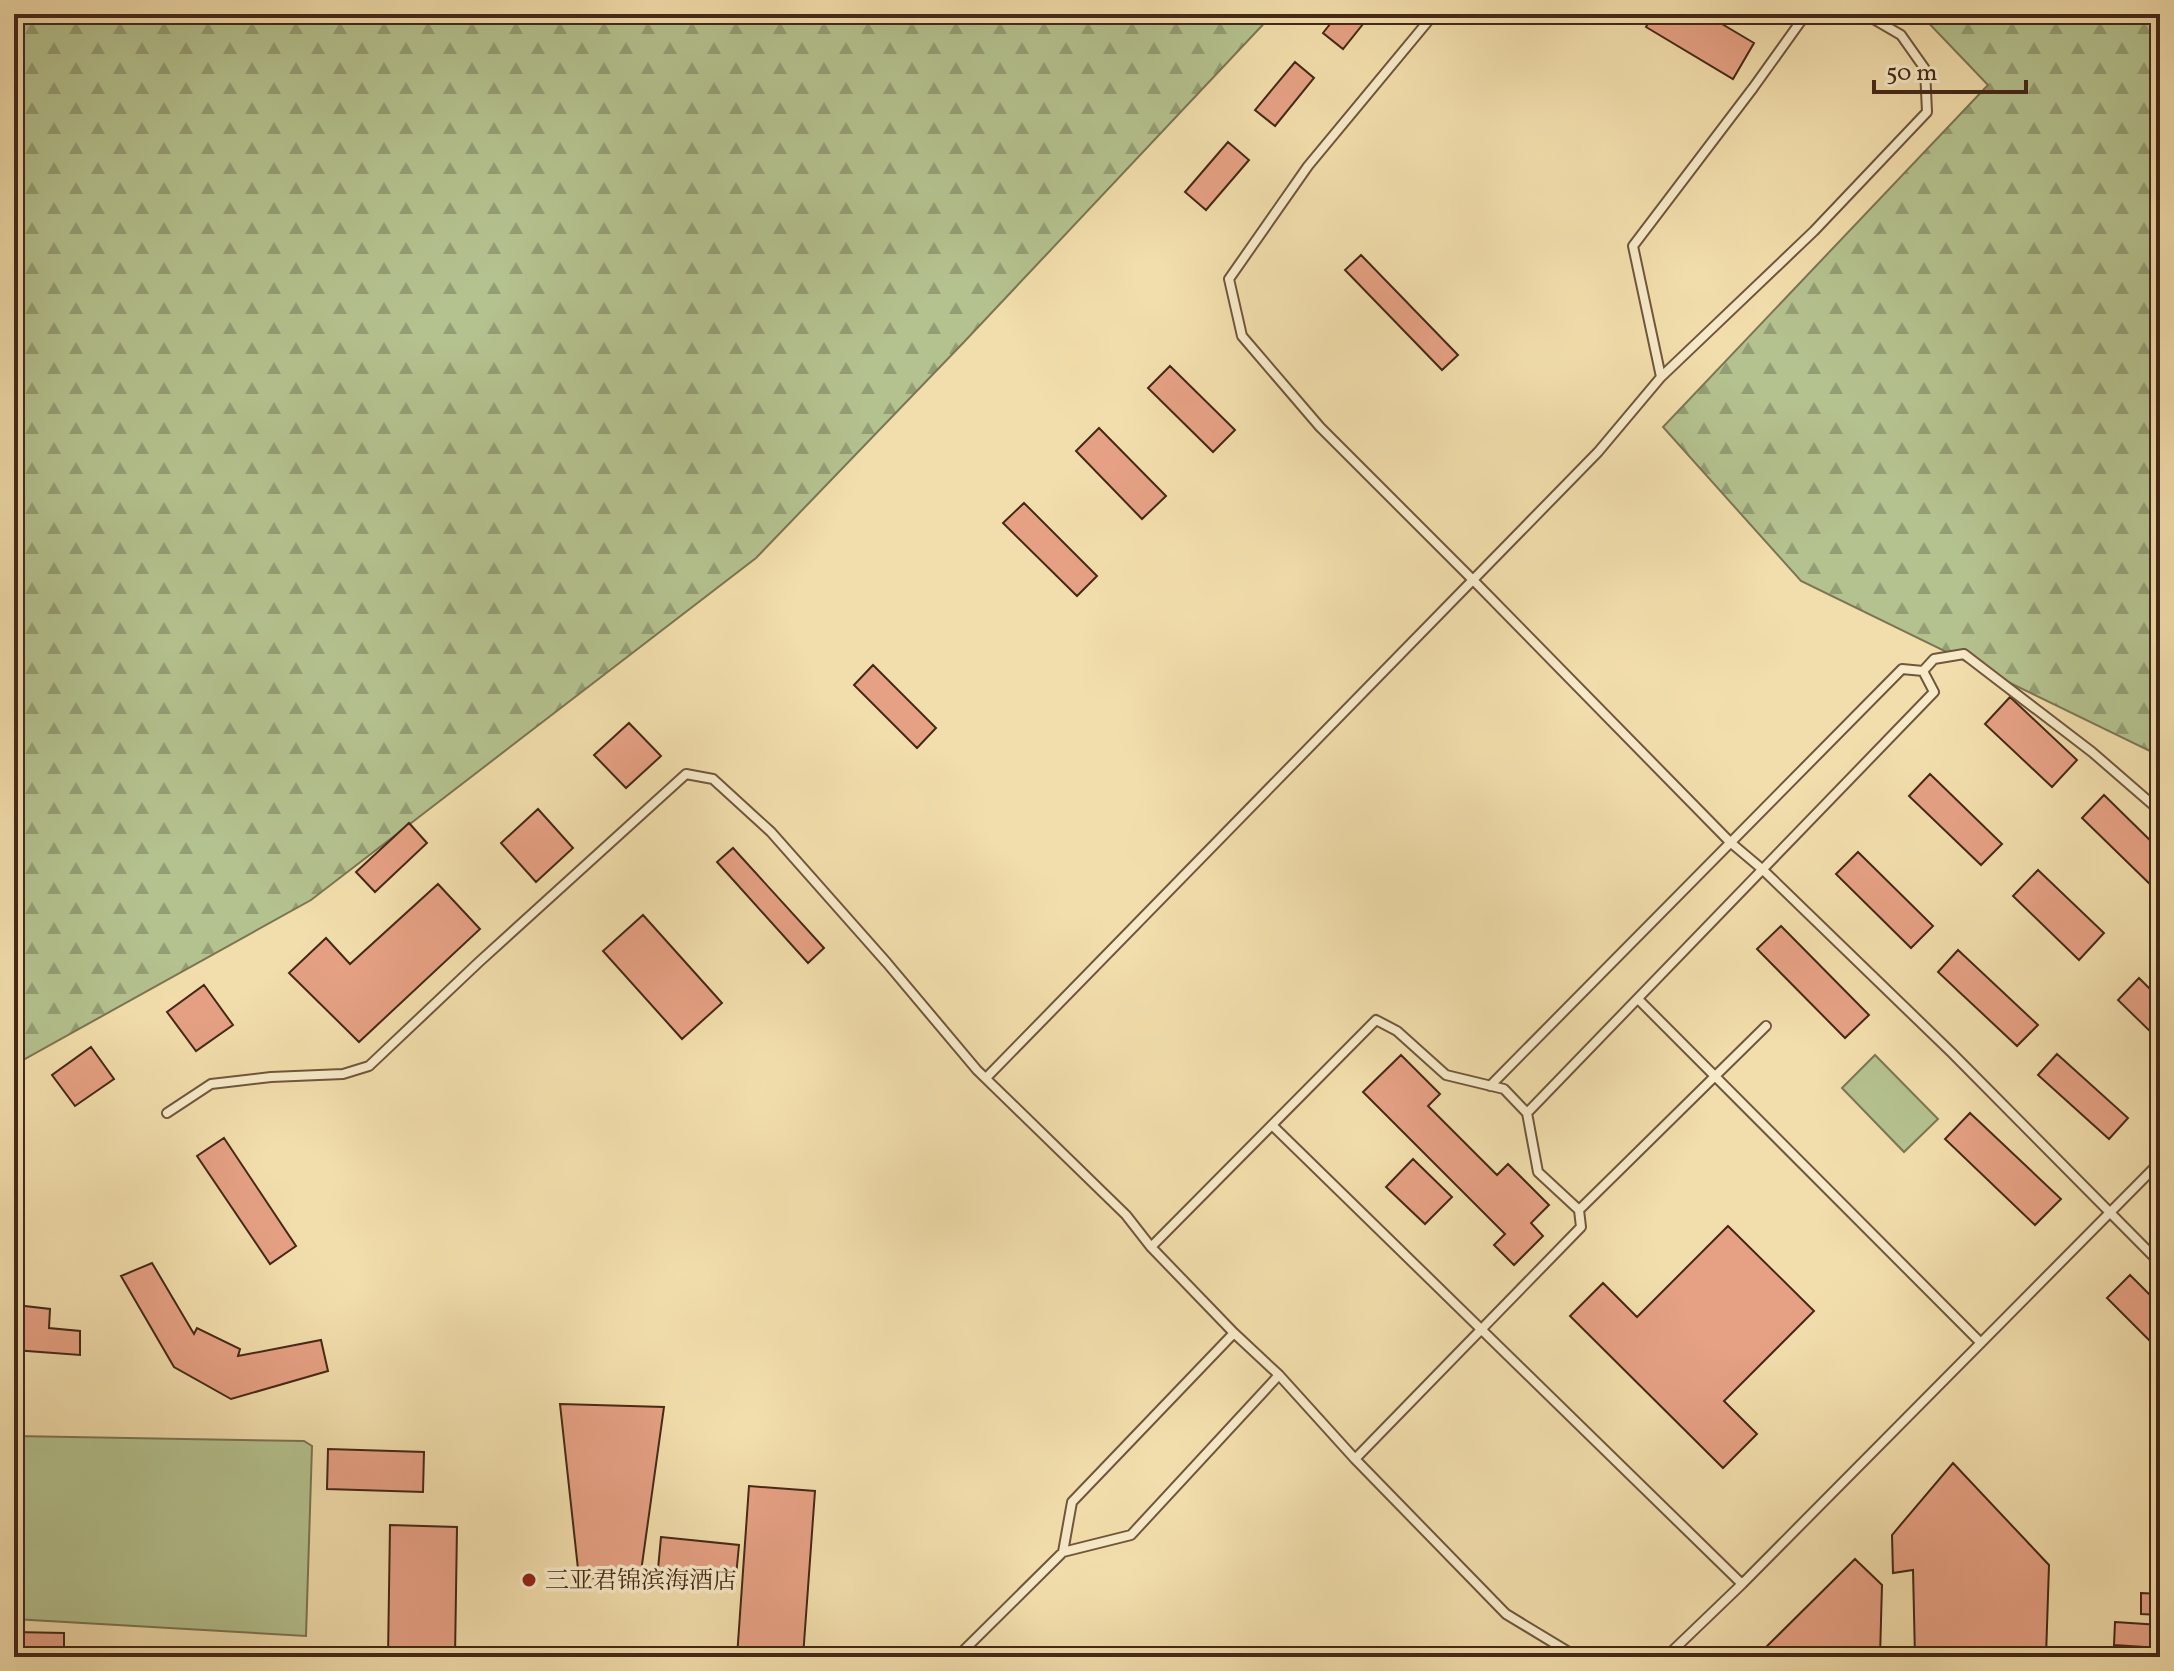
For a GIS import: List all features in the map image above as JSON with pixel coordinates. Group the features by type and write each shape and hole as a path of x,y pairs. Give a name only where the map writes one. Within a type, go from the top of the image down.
{"lane":[{"path":"1434,14 1308,166 1229,279 1242,336 1320,427 1730,842 1762,869 1951,1052 2160,1263"},
{"path":"1661,377 1633,246 1806,14"},
{"path":"986,1078 1598,452 1661,377 1814,231 1927,112 1925,69 1901,35 1865,14"},
{"path":"1923,671 1934,659 1964,654 2092,752 2160,811"},
{"path":"1490,1086 1902,669 1923,671"},
{"path":"1527,1113 1934,692 1923,671"},
{"path":"167,1113 211,1084 271,1077 343,1074 369,1066 686,774 713,779 771,832 986,1078 1126,1215 1151,1247 1279,1375 1355,1459 1506,1614 1577,1657"},
{"path":"1638,999 1981,1343"},
{"path":"1151,1247 1376,1020 1397,1031 1446,1075 1504,1089 1527,1113 1538,1172 1579,1210 1581,1227 1355,1459"},
{"path":"1579,1210 1766,1026"},
{"path":"1272,1125 1742,1584"},
{"path":"1666,1657 2160,1162"},
{"path":"1063,1552 1072,1502 1234,1333"},
{"path":"957,1657 1063,1552 1131,1535 1279,1375"}],"green space":[{"path":"14,14 1273,14 756,558 311,900 14,1065"},
{"path":"1920,14 2160,14 2160,756 1801,581 1663,427 1988,85"},
{"path":"1875,1055 1938,1119 1904,1152 1842,1088"},
{"path":"14,1436 304,1441 312,1446 306,1636 14,1619"}],"building":[{"path":"1338,14 1371,14 1343,49 1323,33"},
{"path":"1653,14 1705,14 1754,43 1733,79 1646,27"},
{"path":"1295,62 1314,78 1275,126 1255,110"},
{"path":"1228,142 1249,160 1206,210 1185,192"},
{"path":"1361,255 1458,355 1442,370 1345,270"},
{"path":"1170,366 1235,430 1213,452 1148,388"},
{"path":"1099,428 1166,496 1142,519 1076,451"},
{"path":"1024,503 1097,576 1077,596 1003,523"},
{"path":"873,665 936,728 917,748 854,685"},
{"path":"2010,697 2077,760 2052,787 1985,724"},
{"path":"629,723 661,756 626,788 594,755"},
{"path":"1930,774 2002,844 1981,865 1909,796"},
{"path":"2104,795 2160,850 2160,886 2156,890 2082,818"},
{"path":"538,809 573,848 536,882 501,843"},
{"path":"409,823 427,843 375,892 356,872"},
{"path":"733,848 824,948 808,963 717,862"},
{"path":"1858,852 1933,926 1911,948 1836,874"},
{"path":"2038,870 2104,933 2079,960 2013,896"},
{"path":"438,884 480,929 359,1042 289,973 326,938 350,964"},
{"path":"643,915 722,1003 682,1039 603,951"},
{"path":"1781,926 1869,1015 1845,1038 1757,949"},
{"path":"1958,950 2038,1025 2017,1046 1938,972"},
{"path":"2139,978 2160,999 2160,1041 2118,1000"},
{"path":"204,985 233,1025 196,1051 167,1012"},
{"path":"91,1047 114,1079 75,1106 52,1075"},
{"path":"2057,1054 2128,1118 2109,1139 2038,1075"},
{"path":"1401,1055 1440,1094 1428,1106 1497,1175 1508,1164 1549,1205 1531,1223 1543,1236 1514,1265 1494,1245 1505,1234 1363,1092"},
{"path":"1970,1113 2061,1199 2035,1225 1945,1139"},
{"path":"224,1138 296,1246 270,1264 197,1156"},
{"path":"1413,1159 1452,1197 1425,1224 1386,1187"},
{"path":"1728,1226 1814,1311 1724,1401 1757,1434 1723,1468 1570,1316 1603,1283 1637,1317"},
{"path":"152,1263 194,1334 197,1328 240,1349 238,1356 321,1340 328,1371 231,1399 174,1367 121,1276"},
{"path":"2130,1275 2160,1305 2160,1351 2107,1298"},
{"path":"16,1305 50,1309 49,1328 80,1331 80,1355 14,1350"},
{"path":"560,1404 664,1407 640,1579 579,1578"},
{"path":"328,1449 424,1452 423,1492 327,1489"},
{"path":"1953,1463 2049,1565 2046,1657 1915,1657 1913,1570 1893,1573 1892,1535"},
{"path":"749,1486 815,1491 803,1657 737,1657"},
{"path":"390,1525 457,1527 455,1657 388,1657"},
{"path":"661,1537 739,1545 735,1587 657,1580"},
{"path":"1855,1559 1882,1585 1880,1657 1756,1657"},
{"path":"2141,1593 2160,1594 2160,1615 2141,1614"},
{"path":"2115,1622 2160,1625 2160,1648 2114,1645"},
{"path":"14,1632 64,1633 64,1657 14,1657"},
{"path":"82,1647 289,1655 289,1657 82,1657"},
{"path":"1088,1653 1224,1657 1088,1657"}],"place":[{"name":"三亚君锦滨海酒店","path":"529,1580"}]}
